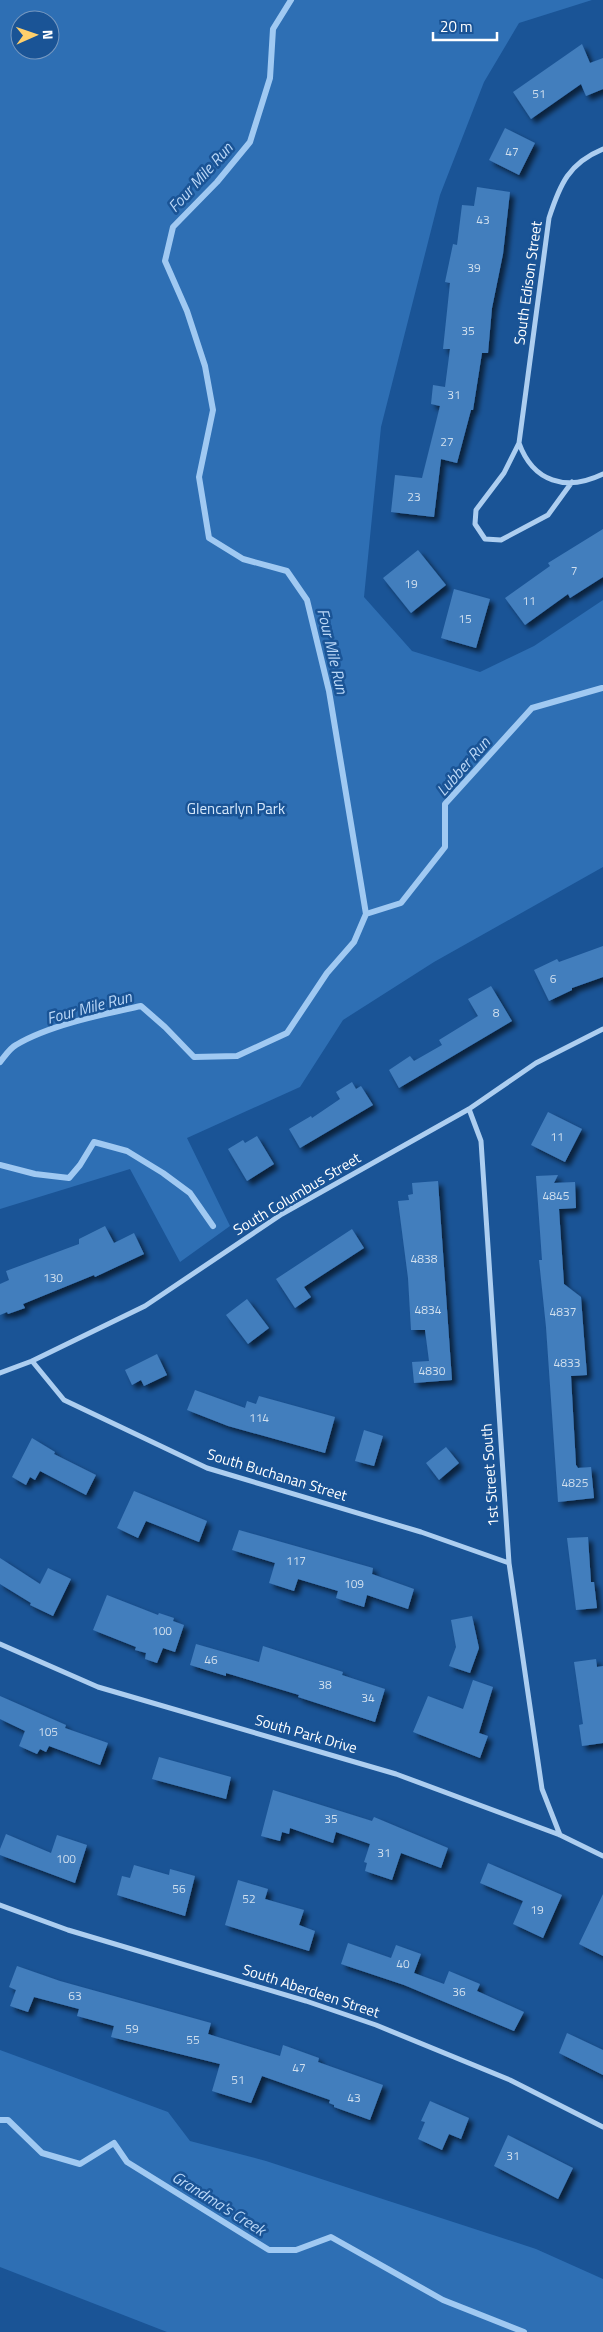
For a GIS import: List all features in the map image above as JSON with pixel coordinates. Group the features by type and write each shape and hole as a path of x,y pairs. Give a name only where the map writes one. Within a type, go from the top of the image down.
{"street":[{"name":"South Edison Street","path":"572,482 548,515 501,540 485,539 475,524 476,510 504,473 519,443 549,218 557,193 567,174 584,158 603,149"},
{"path":"519,443 525,459 545,479 572,482 603,474"},
{"name":"South Columbus Street","path":"0,1373 32,1361 146,1306 282,1214 469,1109 536,1063 603,1029"},
{"name":"1st Street South","path":"469,1109 481,1141 509,1563 542,1789 560,1835"},
{"name":"South Buchanan Street","path":"32,1361 64,1400 207,1468 421,1532 509,1563"},
{"name":"South Park Drive","path":"0,1644 98,1687 396,1774 560,1835 603,1856"},
{"name":"South Aberdeen Street","path":"0,1905 68,1930 306,2001 376,2025 510,2080 603,2128"}],"green space":[{"name":"Glencarlyn Park","path":"0,0 592,0 519,23 484,82 440,195 381,427 364,597 412,651 480,672 534,646 603,600 603,867 434,962 343,1020 300,1087 187,1138 230,1226 180,1262 130,1169 0,1209"},
{"path":"0,2050 168,2112 190,2141 266,2161 536,2249 603,2279 603,2332 167,2332 0,2267"}],"building":[{"path":"582,44 590,63 603,58 603,89 586,96 581,84 531,119 513,92"},
{"path":"505,128 535,143 519,175 489,160"},
{"path":"477,187 510,192 503,254 492,308 488,353 482,353 473,410 471,410 457,463 441,459 434,517 391,512 395,475 422,478 440,406 431,404 433,385 445,387 450,349 443,349 450,283 445,282 453,244 457,245 462,205 474,206"},
{"path":"603,529 603,577 570,598 568,594 525,625 505,598 550,566 548,563"},
{"path":"418,550 446,585 411,613 383,578"},
{"path":"454,589 490,599 476,648 441,638"},
{"path":"603,946 603,977 572,988 572,990 549,1001 534,970 557,959 559,962"},
{"path":"491,986 512,1021 399,1088 389,1070 410,1056 414,1061 442,1045 439,1040 478,1016 468,999"},
{"path":"352,1082 356,1089 361,1086 373,1105 300,1148 289,1129 311,1116 312,1118 340,1099 336,1092"},
{"path":"548,1112 582,1129 565,1162 531,1145"},
{"path":"257,1136 274,1164 247,1181 228,1149 243,1140 245,1143"},
{"path":"558,1175 554,1183 575,1182 576,1208 559,1209 564,1284 581,1297 587,1375 571,1376 576,1465 578,1468 591,1467 594,1498 558,1502 546,1327 539,1260 542,1260 536,1176"},
{"path":"438,1181 452,1380 414,1383 412,1362 429,1361 425,1330 411,1330 408,1278 398,1201 409,1200 408,1195 413,1194 412,1183"},
{"path":"105,1226 114,1243 134,1233 144,1254 95,1277 94,1275 23,1304 25,1308 0,1315 0,1284 9,1280 6,1271 79,1244 79,1239"},
{"path":"352,1229 364,1248 304,1287 311,1297 295,1308 276,1279"},
{"path":"247,1299 269,1328 248,1344 226,1315"},
{"path":"157,1354 167,1375 144,1386 141,1380 132,1385 125,1370"},
{"path":"195,1390 245,1408 247,1401 256,1404 259,1396 335,1417 325,1453 228,1426 187,1410"},
{"path":"364,1430 383,1436 374,1466 355,1461"},
{"path":"32,1438 55,1452 54,1454 96,1475 86,1495 40,1471 35,1480 30,1477 26,1485 12,1477"},
{"path":"446,1447 459,1463 439,1480 426,1463"},
{"path":"134,1491 207,1521 199,1542 146,1521 138,1538 117,1528"},
{"path":"239,1530 373,1568 372,1574 414,1589 408,1609 367,1595 364,1607 336,1598 338,1591 298,1579 294,1591 269,1583 275,1563 232,1550"},
{"path":"588,1537 591,1582 594,1582 597,1608 576,1610 567,1538"},
{"path":"0,1558 40,1584 48,1568 71,1579 53,1616 30,1605 31,1603 0,1584"},
{"path":"107,1595 158,1615 159,1613 174,1618 173,1621 184,1625 175,1652 163,1648 157,1663 145,1659 146,1653 135,1650 136,1647 93,1630"},
{"path":"472,1616 479,1648 470,1673 449,1666 456,1647 451,1620"},
{"path":"196,1644 259,1662 263,1646 343,1672 342,1675 385,1689 375,1722 298,1697 299,1695 226,1673 226,1676 190,1665"},
{"path":"596,1659 597,1667 603,1666 603,1743 582,1746 579,1725 583,1724 574,1662"},
{"path":"473,1680 493,1687 479,1733 488,1736 480,1758 413,1732 428,1696 463,1709"},
{"path":"0,1696 66,1725 65,1728 108,1743 100,1765 49,1746 46,1752 40,1749 37,1754 19,1746 25,1731 0,1719"},
{"path":"159,1757 231,1777 226,1799 152,1779"},
{"path":"273,1790 372,1821 374,1817 448,1848 441,1868 401,1853 392,1880 365,1871 367,1863 364,1862 370,1844 336,1832 333,1843 290,1828 289,1834 282,1832 280,1841 261,1836"},
{"path":"6,1834 51,1853 57,1835 87,1845 75,1883 0,1855 0,1849"},
{"path":"488,1863 562,1895 543,1938 513,1924 523,1901 480,1883"},
{"path":"134,1865 169,1875 170,1869 195,1876 185,1916 117,1895 122,1876 130,1878"},
{"path":"238,1880 268,1889 265,1899 304,1910 299,1925 315,1931 309,1951 225,1925"},
{"path":"603,1894 603,1956 579,1944"},
{"path":"348,1943 391,1958 396,1945 421,1954 414,1973 444,1984 449,1971 480,1984 477,1991 524,2012 514,2031 404,1985 341,1964"},
{"path":"17,1966 60,1981 211,2023 208,2034 280,2056 283,2045 319,2058 318,2062 383,2085 370,2120 334,2107 334,2105 329,2103 330,2100 262,2076 251,2103 212,2091 220,2064 111,2037 114,2026 77,2016 79,2009 34,1997 28,2012 10,2006 16,1990 9,1987"},
{"path":"567,2033 603,2050 603,2075 559,2053"},
{"path":"430,2101 469,2118 461,2139 449,2134 442,2150 418,2139 425,2122 421,2121"},
{"path":"508,2135 573,2168 558,2199 494,2166"}],"waterway":[{"name":"Four Mile Run","path":"0,1062 14,1046 44,1032 77,1021 141,1006 165,1027 194,1057 237,1056 287,1033 327,973 354,942 366,914 329,691 307,600 287,571 243,559 209,538 199,477 213,410 205,366 187,311 165,261 173,227 217,182 250,142 270,78 273,29 291,0"},
{"name":"Lubber Run","path":"366,914 401,903 445,847 445,804 532,708 602,688"},
{"path":"0,1165 35,1174 69,1178 80,1165 94,1142 127,1151 163,1173 190,1193 213,1226"},
{"name":"Grandma's Creek","path":"0,2120 8,2120 42,2153 80,2164 114,2143 127,2162 269,2250 296,2250 331,2237 443,2300 524,2332"}]}
